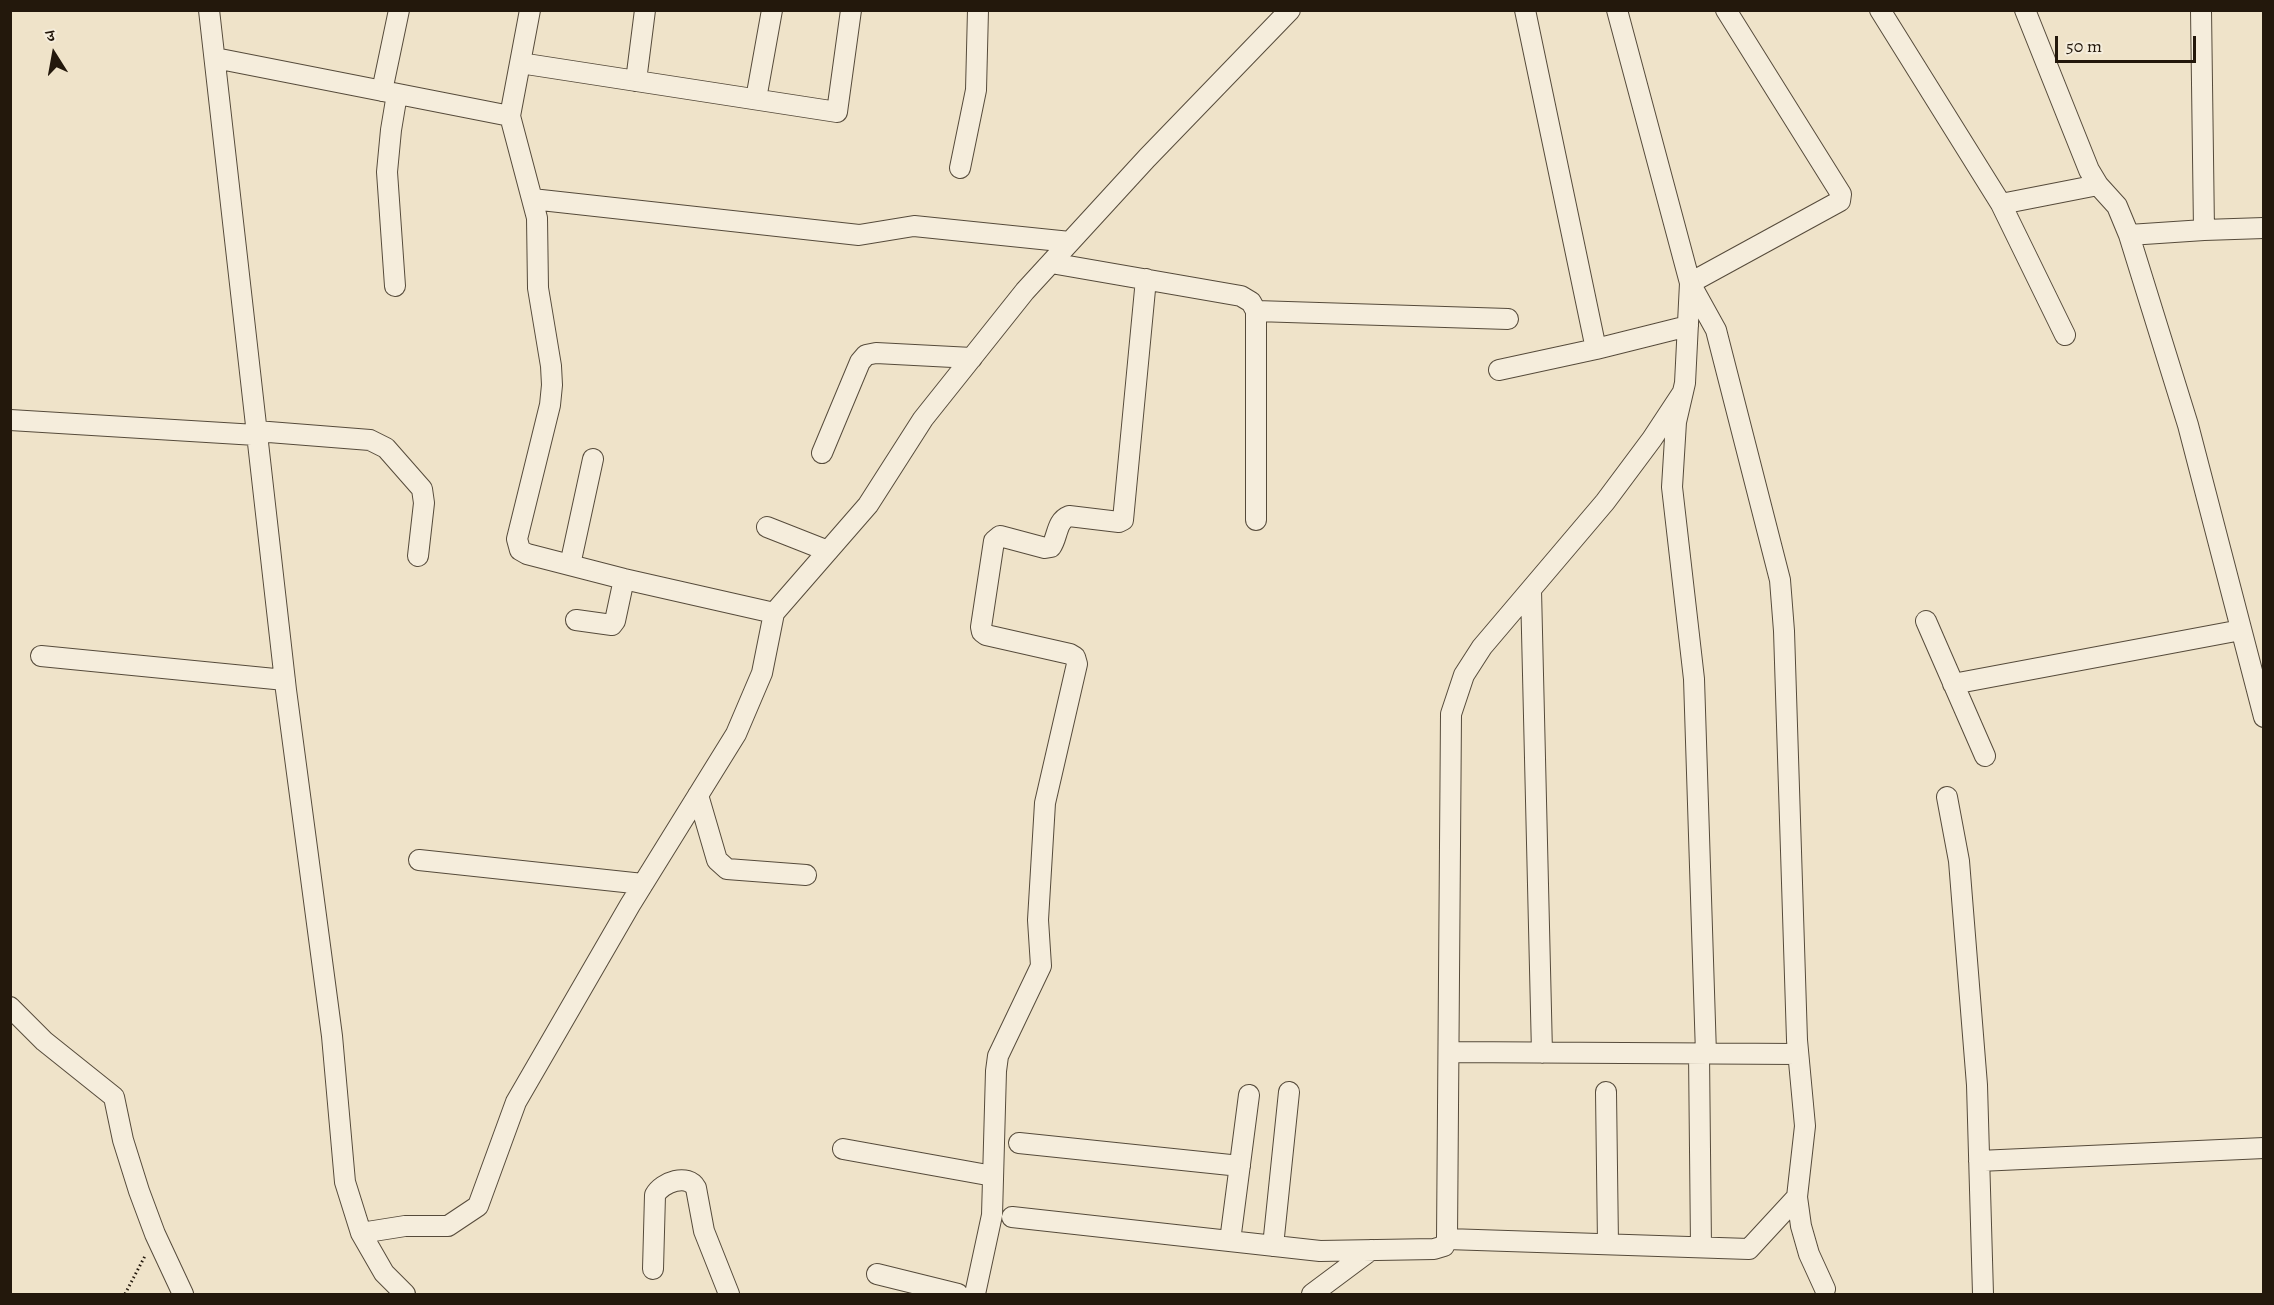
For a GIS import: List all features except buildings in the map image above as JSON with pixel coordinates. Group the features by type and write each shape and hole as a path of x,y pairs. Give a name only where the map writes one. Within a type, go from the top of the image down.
{"street":[{"path":"209,10 285,680 332,1036 345,1182 361,1233 384,1273 405,1294"},
{"path":"395,286 387,172 391,130 389,93 399,10"},
{"path":"530,10 510,116 538,228 539,298 552,385 550,405 517,539 520,550 527,554 624,579 774,613"},
{"path":"636,81 645,10"},
{"path":"756,99 772,10"},
{"path":"520,63 837,112 851,10"},
{"path":"960,168 976,90 978,10"},
{"path":"361,1233 405,1226 448,1226 478,1206 516,1102 643,884 736,734 762,673 774,613 868,505 923,419 1025,291 1290,10"},
{"path":"1525,10 1596,349"},
{"path":"1617,10 1690,283 1716,330 1780,580 1784,631 1798,1054 1805,1126 1797,1197 1801,1226 1809,1254 1825,1289"},
{"path":"1690,283 1842,198 1726,10"},
{"path":"1880,10 2001,204 2065,335"},
{"path":"2025,10 2089,170 2098,185 2116,206 2129,235 2188,425 2264,717"},
{"path":"2201,10 2204,230"},
{"path":"215,58 510,116"},
{"path":"2001,204 2098,185"},
{"path":"532,199 859,235 914,226 1070,242"},
{"path":"2129,235 2264,228"},
{"path":"1051,263 1241,296 1251,302 1256,311 1256,520"},
{"path":"975,1294 992,1215 998,1056 1041,966 1038,920 1045,803 1077,664 1075,657 1070,654 986,635 982,632 994,541 1000,536 1045,548 1051,547 1061,521 1065,517 1119,522 1123,520 1146,279"},
{"path":"1690,283 1683,392 1676,422 1672,487 1683,567 1694,679 1702,1054 1701,1247"},
{"path":"1256,311 1508,319"},
{"path":"1499,370 1688,326"},
{"path":"822,453 860,362 866,355 876,353 972,358"},
{"path":"1012,1217 1320,1251 1434,1249 1444,1246 1447,1239 1451,714 1464,675 1482,647 1605,502 1652,439 1683,392"},
{"path":"10,420 370,440 386,448 422,489 424,495 418,556"},
{"path":"570,565 593,459"},
{"path":"767,527 828,551"},
{"path":"576,620 612,625 615,621 624,579"},
{"path":"1531,590 1542,1053"},
{"path":"1926,621 1985,756"},
{"path":"1953,684 2241,630"},
{"path":"41,656 285,680"},
{"path":"698,795 717,861 721,866 727,869 806,875"},
{"path":"1947,796 1959,861 1977,1085 1983,1294"},
{"path":"419,860 643,884"},
{"path":"10,1007 44,1041 114,1097 123,1140 138,1191 183,1294"},
{"path":"1449,1052 1798,1054"},
{"path":"1273,1246 1289,1092"},
{"path":"1606,1092 1608,1244"},
{"path":"1230,1241 1249,1095"},
{"path":"1019,1143 1240,1166"},
{"path":"1979,1161 2264,1148"},
{"path":"843,1149 993,1176"},
{"path":"653,1269 658,1189 664,1185 687,1180 693,1182 696,1188 705,1231 729,1294"},
{"path":"1447,1239 1749,1249 1797,1197"},
{"path":"1312,1294 1371,1250"},
{"path":"877,1274 958,1294"}],"path":[{"path":"125,1294 155,1234"}]}
